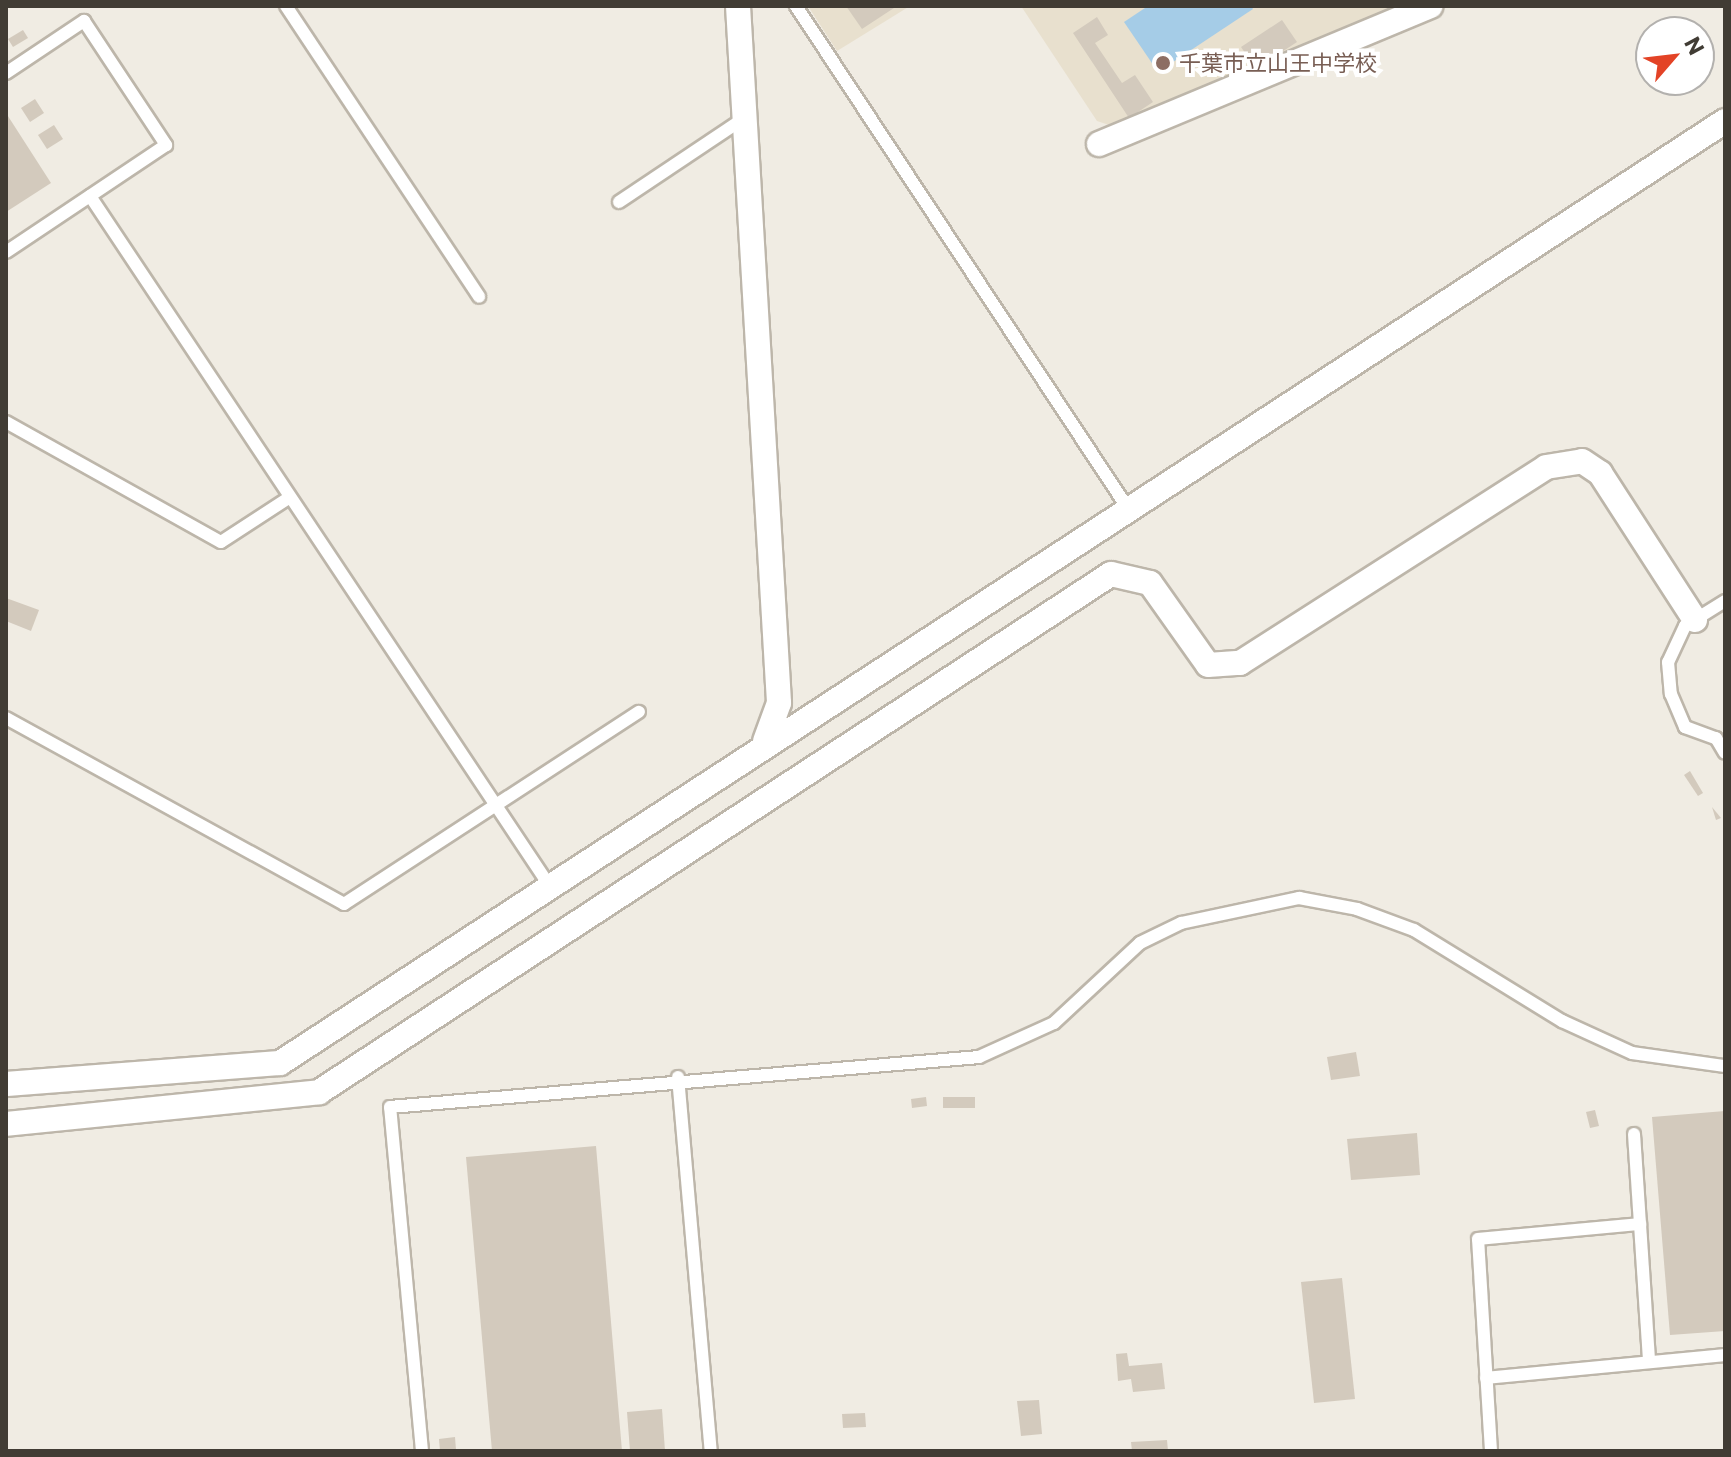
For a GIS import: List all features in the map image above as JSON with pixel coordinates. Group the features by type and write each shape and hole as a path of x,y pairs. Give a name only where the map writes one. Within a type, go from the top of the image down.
{"street":[{"path":"738,6 779,703 765,741"},
{"path":"1099,144 1430,6"},
{"path":"6,1084 280,1063 553,890 765,741 1725,121"},
{"path":"6,1124 319,1092 1111,574 1150,583 1208,665 1240,663 1546,467 1582,461 1600,473 1695,620"}],"lane":[{"path":"286,6 479,297"},
{"path":"796,6 1127,507"},
{"path":"6,73 84,21 166,145 6,252"},
{"path":"619,202 743,119"},
{"path":"90,196 553,890"},
{"path":"6,422 221,542 290,497"},
{"path":"1725,601 1695,620 1668,662 1671,694 1685,727 1716,738 1725,753"},
{"path":"6,718 344,904 639,712"},
{"path":"422,1451 390,1107 678,1077 979,1057 1054,1023 1140,943 1225,909 1299,898 1414,930 1562,1021 1632,1053 1725,1066"},
{"path":"678,1077 711,1451"},
{"path":"1634,1134 1649,1362"},
{"path":"1491,1451 1478,1239 1640,1224"},
{"path":"1486,1378 1725,1355"}],"shaded area":[{"path":"808,6 910,6 837,51"},
{"name":"千葉市立山王中学校","path":"1021,6 1402,6 1115,127 1097,121"}],"water":[{"path":"1148,6 1251,6 1253,9 1158,72 1124,22"}],"building":[{"path":"846,6 897,6 862,29"},
{"path":"1097,17 1108,35 1095,43 1122,83 1135,75 1153,102 1129,118 1073,33"},
{"path":"1282,20 1297,42 1256,69 1241,47"},
{"path":"23,30 28,38 13,47 8,39"},
{"path":"35,99 44,113 30,122 21,108"},
{"path":"6,113 51,183 6,212"},
{"path":"54,125 63,139 47,149 38,135"},
{"path":"6,598 39,610 31,631 6,621"},
{"path":"1690,771 1703,793 1698,796 1684,775"},
{"path":"1356,1052 1360,1076 1331,1080 1327,1057"},
{"path":"926,1097 927,1106 912,1108 911,1099"},
{"path":"943,1097 975,1097 975,1108 943,1108"},
{"path":"1595,1110 1599,1126 1590,1128 1586,1112"},
{"path":"1725,1111 1725,1331 1670,1335 1652,1117"},
{"path":"1417,1133 1420,1175 1351,1180 1347,1139"},
{"path":"596,1146 622,1451 492,1451 466,1157"},
{"path":"1342,1278 1355,1399 1314,1403 1301,1282"},
{"path":"1127,1353 1129,1366 1162,1363 1165,1389 1133,1392 1131,1379 1118,1381 1116,1354"},
{"path":"1039,1400 1042,1434 1021,1436 1017,1401"},
{"path":"662,1409 665,1451 630,1451 627,1412"},
{"path":"865,1413 866,1427 843,1428 842,1414"},
{"path":"455,1437 456,1450 440,1451 439,1439"},
{"path":"1167,1440 1168,1451 1132,1451 1131,1442"}],"place":[{"name":"千葉市立山王中学校","path":"1163,63"}]}
